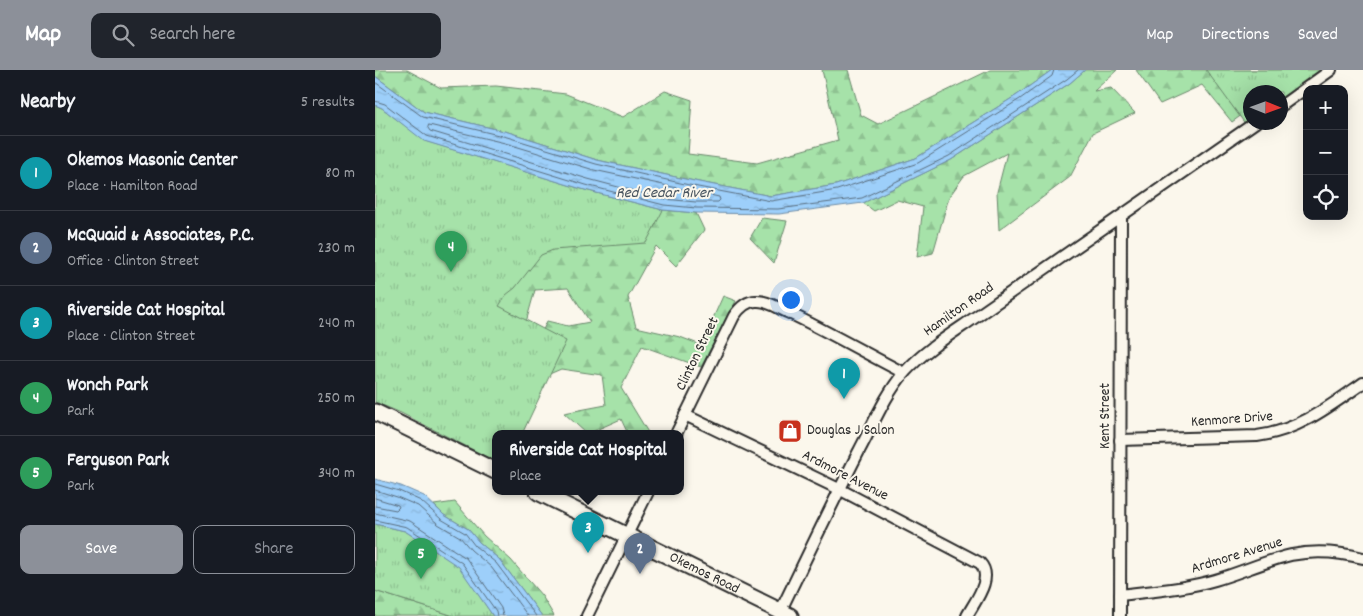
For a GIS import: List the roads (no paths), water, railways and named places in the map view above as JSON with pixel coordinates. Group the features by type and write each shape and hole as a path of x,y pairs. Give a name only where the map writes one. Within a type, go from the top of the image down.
{"main road":[{"path":"375,412 492,470"},
{"name":"Okemos Road","path":"545,495 785,614"}],"street":[{"path":"1288,101 1331,70"},
{"name":"Hamilton Road","path":"785,614 839,489 882,407 904,373 936,345 1245,130"},
{"name":"Kent Street","path":"1120,616 1121,217"},
{"name":"Clinton Street","path":"678,430 733,316 739,308 751,302 768,303 805,320 904,373"},
{"name":"Kenmore Drive","path":"1121,440 1257,436 1277,432 1307,420 1362,385"},
{"name":"Ardmore Avenue","path":"685,415 839,489 977,560 983,565 985,582 967,616"},
{"path":"587,616 647,495"},
{"name":"Ardmore Avenue","path":"1120,595 1196,585 1281,558 1305,553 1326,552 1363,558"}],"water":[{"name":"Red Cedar River","path":"1052,70 1085,70 1070,83 951,160 863,203 779,214 696,213 663,210 585,190 424,141 382,108 375,105 375,76 424,112 508,132 597,160 771,196 836,185 916,158 1017,95"},
{"path":"375,479 401,486 424,496 444,515 468,529 479,542 499,559 542,616 493,616 459,567 405,531 375,524"}],"place":[{"name":"Wonch Park","path":"451,272"},
{"name":"Okemos Masonic Center","path":"844,399"},
{"name":"Douglas J Salon","path":"790,431"},
{"name":"Riverside Cat Hospital","path":"588,553"},
{"name":"McQuaid & Associates, P.C.","path":"640,574"},
{"name":"Ferguson Park","path":"421,579"}]}
